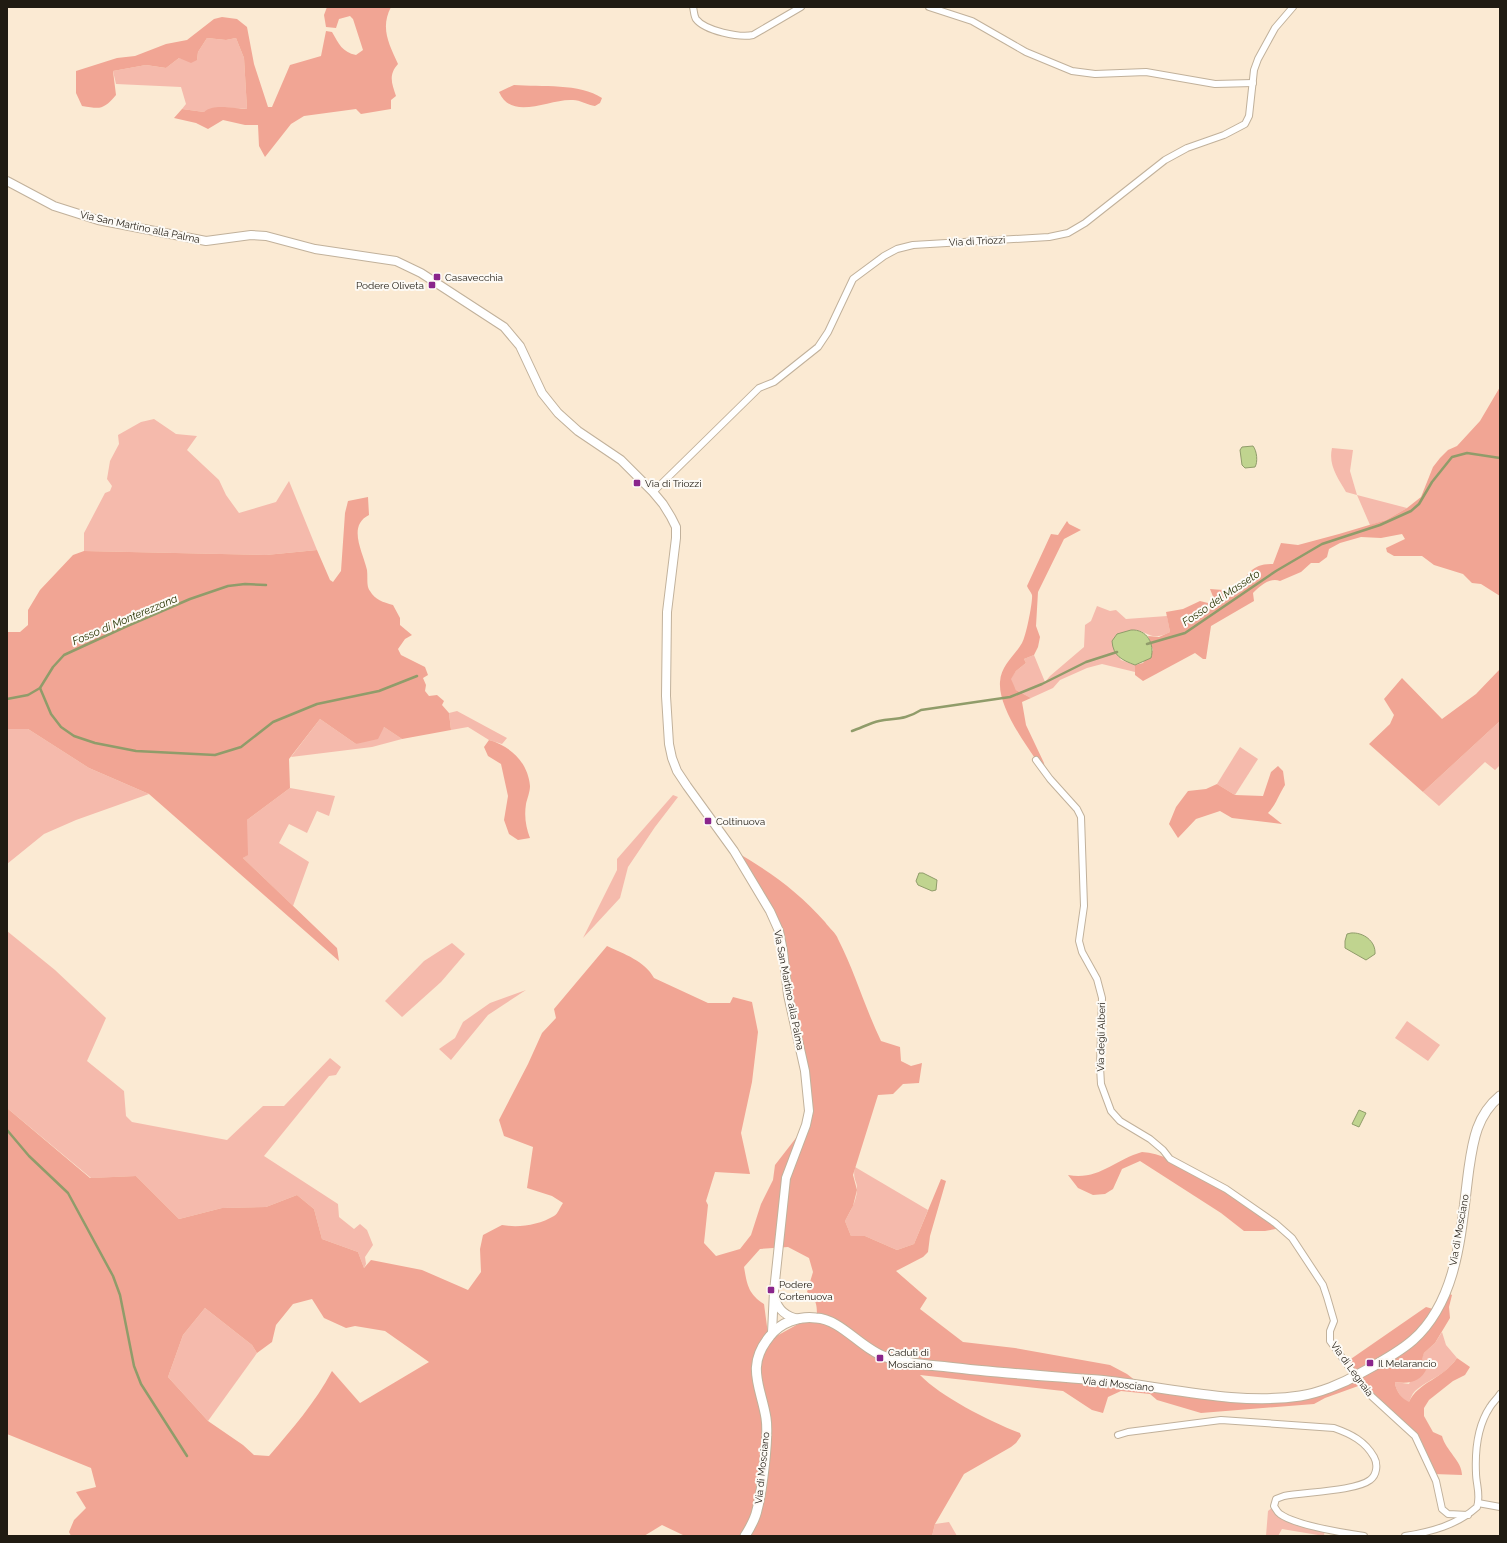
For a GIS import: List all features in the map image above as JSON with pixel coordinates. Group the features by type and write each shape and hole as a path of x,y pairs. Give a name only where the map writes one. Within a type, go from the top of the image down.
{"main road":[{"name":"Via di Mosciano","path":"745,1536 753,1524 758,1510 766,1434 766,1419 756,1383 756,1372 763,1345 772,1333 785,1323 799,1319 817,1318 832,1321 869,1350 886,1358 918,1364 1007,1374 1094,1380 1263,1399 1302,1396 1355,1376 1387,1358 1414,1339 1435,1314 1443,1300 1456,1259 1474,1136 1486,1110 1500,1096"}],"street":[{"path":"693,7 695,18 705,26 736,36 753,35 801,7"},
{"path":"929,7 972,21 1026,52 1072,71 1095,74 1146,72 1215,84 1253,82"},
{"name":"Via di Triozzi","path":"653,492 759,388 774,382 818,347 828,332 853,279 897,249 913,245 1049,237 1068,233 1085,223 1165,160 1187,148 1224,135 1245,124 1249,116 1253,82 1258,59 1275,28 1293,7"},
{"name":"Via San Martino alla Palma","path":"7,181 54,206 98,220 206,241 250,235 266,236 315,249 396,261 405,265 504,327 520,346 542,393 558,414 578,431 621,460 664,504 672,517 676,532 676,550 667,612 666,684 669,744 672,758 677,771 734,851 770,911 779,931 784,951 788,995 805,1071 809,1111 806,1125 786,1178 774,1293 772,1333"},
{"name":"Via degli Alberi","path":"1036,760 1050,779 1077,809 1081,816 1084,906 1079,941 1082,952 1097,979 1102,998 1101,1084 1111,1111 1120,1121 1150,1139 1163,1150 1170,1159"},
{"name":"Via di Legnaia","path":"1170,1159 1226,1189 1275,1223 1292,1238 1323,1285 1334,1321 1330,1331 1330,1341 1368,1393 1415,1436 1436,1481 1442,1509 1448,1514 1468,1515"},
{"path":"774,1293 780,1308 787,1315 799,1319"},
{"path":"1405,1536 1427,1534 1468,1515 1477,1507 1479,1495 1476,1474 1477,1444 1484,1418 1490,1406 1500,1394"},
{"path":"1118,1435 1128,1432 1221,1420 1334,1428 1350,1434 1368,1447 1376,1461 1376,1472 1371,1480 1357,1486 1284,1496 1276,1499 1274,1506 1278,1513 1285,1517 1306,1524 1364,1536"},
{"path":"1478,1504 1500,1507"}],"shaded area":[{"path":"327,7 391,7 386,22 386,29 389,43 398,64 392,76 392,84 396,96 391,100 391,109 361,114 356,109 304,116 291,124 265,157 259,146 258,125 245,125 223,120 208,129 196,123 174,118 182,109 204,112 208,109 219,107 247,109 244,58 236,38 226,40 207,38 198,52 197,60 191,63 179,58 166,68 146,65 113,71 116,95 105,106 94,108 82,106 76,93 76,71 117,58 135,56 166,44 187,40 214,19 222,17 237,19 247,27 254,64 268,107 272,107 290,65 321,56 326,31 332,32 341,47 347,52 356,55 363,50 353,19 350,16 339,19 336,28 326,27 324,15"},
{"path":"207,38 226,40 236,38 244,58 247,109 221,107 204,112 182,109 186,104 181,87 116,84 113,71 146,65 166,68 179,58 197,60 198,52"},
{"path":"514,85 572,88 593,93 602,98 600,103 595,106 573,100 564,100 532,106 513,106 505,101 499,92"},
{"path":"1500,387 1500,596 1481,584 1472,583 1463,574 1434,565 1422,556 1394,556 1387,552 1386,548 1405,539 1402,534 1381,538 1361,537 1340,543 1329,549 1327,557 1319,563 1311,563 1301,572 1280,581 1273,580 1262,585 1253,593 1254,601 1211,626 1206,659 1203,659 1195,653 1143,681 1135,675 1135,665 1143,663 1153,650 1148,636 1159,637 1170,632 1166,612 1183,609 1200,601 1212,604 1214,599 1210,589 1236,591 1247,575 1255,568 1266,564 1273,564 1281,543 1298,545 1386,520 1407,508 1421,497 1433,467 1448,450 1457,446 1480,421"},
{"path":"154,419 176,434 197,436 187,450 219,480 226,495 239,513 276,502 289,481 317,550 266,555 84,551 84,533 105,493 110,491 112,486 107,479 110,461 119,444 118,435 141,422"},
{"path":"1253,446 1257,459 1256,465 1255,467 1245,468 1242,465 1240,450 1242,447"},
{"path":"1332,448 1353,450 1350,471 1357,495 1346,492 1337,476 1331,460"},
{"path":"1357,495 1407,508 1386,520 1370,525"},
{"path":"368,497 369,515 362,520 359,526 358,540 367,570 369,589 377,599 393,605 400,618 400,625 412,635 405,639 398,649 401,655 425,667 428,675 423,678 426,685 425,691 429,696 437,695 444,701 442,705 449,713 451,730 402,739 384,727 378,739 356,744 320,719 289,759 290,788 247,820 248,855 243,858 337,948 339,961 149,794 89,768 28,729 7,729 7,632 20,632 28,625 28,610 40,590 73,555 84,551 266,555 317,550 330,580 333,582 341,571 345,513 348,501"},
{"path":"1067,521 1069,524 1081,530 1064,539 1038,592 1036,626 1040,637 1038,647 1034,655 1024,659 1026,663 1016,671 1011,679 1016,690 1031,698 1022,702 1026,725 1044,763 1045,772 1009,717 1001,693 1000,682 1005,666 1019,648 1025,634 1032,599 1032,595 1027,586 1051,534 1058,535"},
{"path":"1097,606 1110,611 1116,610 1126,619 1167,616 1170,632 1163,635 1153,636 1142,631 1131,630 1113,648 1121,660 1135,665 1135,672 1102,664 1087,668 1060,680 1053,688 1031,698 1016,690 1010,679 1016,671 1026,663 1024,659 1034,655 1045,682 1084,647 1085,625 1091,621"},
{"path":"1137,630 1145,635 1151,643 1152,648 1151,658 1135,665 1116,654 1112,641 1117,634"},
{"path":"1500,669 1500,721 1423,792 1369,744 1390,724 1394,715 1384,699 1402,678 1442,719 1476,694"},
{"path":"457,711 507,738 502,744 489,740 468,727 451,730 449,713"},
{"path":"320,719 356,744 384,727 402,739 372,747 291,757"},
{"path":"1500,721 1500,765 1495,770 1485,762 1439,806 1423,792"},
{"path":"7,729 28,729 89,768 149,794 76,820 44,834 7,864"},
{"path":"489,740 504,746 517,756 522,762 529,777 530,786 525,809 525,818 530,838 518,840 509,834 504,820 508,796 501,764 488,756 484,747"},
{"path":"1240,747 1258,759 1235,795 1217,784"},
{"path":"1278,766 1283,771 1285,785 1268,813 1282,824 1232,818 1220,811 1196,819 1178,838 1169,824 1176,807 1188,791 1206,789 1217,784 1235,795 1263,796 1271,772"},
{"path":"290,788 335,796 329,816 317,811 307,833 289,824 279,843 309,862 293,906 243,858 247,855 247,820"},
{"path":"673,795 678,797 655,827 628,867 620,898 583,938 617,870 617,859"},
{"path":"734,851 759,866 794,891 825,922 836,935 844,952 881,1041 900,1047 901,1061 911,1066 922,1063 919,1083 903,1084 893,1094 878,1095 853,1175 857,1190 853,1206 845,1221 851,1236 865,1236 897,1250 914,1244 941,1179 946,1181 930,1236 928,1252 923,1257 896,1271 927,1298 920,1309 963,1342 1015,1348 1110,1365 1127,1374 1141,1385 1227,1396 1302,1396 1355,1376 1345,1363 1426,1307 1437,1310 1446,1292 1452,1295 1449,1307 1450,1318 1435,1343 1424,1353 1422,1359 1427,1368 1418,1379 1414,1381 1405,1383 1395,1382 1399,1394 1409,1402 1418,1390 1445,1371 1457,1358 1470,1367 1465,1375 1453,1381 1429,1400 1424,1408 1424,1416 1433,1432 1442,1436 1457,1460 1462,1475 1434,1474 1415,1436 1361,1385 1325,1398 1314,1404 1201,1413 1157,1400 1150,1394 1121,1391 1108,1397 1103,1413 1092,1410 1063,1391 920,1375 940,1392 953,1400 981,1416 1020,1433 1021,1436 1011,1447 964,1474 935,1524 932,1536 685,1536 662,1525 644,1536 71,1536 69,1532 74,1520 86,1508 76,1492 96,1487 91,1468 7,1434 7,1108 90,1178 136,1176 179,1219 222,1208 266,1207 297,1195 314,1209 322,1239 358,1252 364,1268 371,1260 422,1270 468,1290 481,1272 480,1249 483,1235 502,1225 522,1226 542,1222 555,1215 563,1203 552,1196 527,1188 533,1147 504,1136 499,1120 542,1033 556,1018 554,1009 607,946 640,963 654,978 708,1003 730,1003 733,997 752,1002 758,1032 752,1082 741,1133 750,1174 715,1172 706,1201 708,1205 704,1243 716,1256 740,1249 751,1235 761,1204 773,1180 775,1165 806,1125 809,1111 779,931","holes":["788,1247 809,1258 813,1272 807,1292 816,1303 817,1317 800,1323 773,1338 768,1334 764,1304 751,1292 746,1279 744,1267 760,1249","312,1299 324,1318 346,1328 355,1326 385,1331 429,1362 360,1403 332,1371 311,1405 269,1456 254,1455 243,1445 208,1421 168,1377 183,1335 205,1308 252,1345 257,1353 272,1342 276,1325 293,1304"]},
{"path":"919,873 923,873 937,880 936,890 932,891 918,885 916,881"},
{"path":"7,931 55,970 106,1018 87,1061 124,1091 126,1116 132,1122 227,1140 263,1106 284,1106 330,1058 341,1067 336,1075 329,1076 264,1156 338,1204 339,1217 354,1229 360,1224 367,1230 373,1245 365,1257 366,1264 364,1268 358,1252 322,1239 314,1209 297,1195 266,1207 222,1208 179,1219 136,1176 91,1178 7,1108"},
{"path":"1347,934 1360,934 1368,938 1375,949 1375,954 1366,960 1345,948"},
{"path":"452,943 465,954 441,982 402,1017 385,1001 424,961"},
{"path":"526,990 488,1015 451,1060 439,1049 455,1038 463,1022 490,1003"},
{"path":"1407,1021 1440,1045 1428,1061 1395,1038"},
{"path":"1359,1110 1366,1113 1359,1127 1352,1124"},
{"path":"1142,1152 1162,1156 1193,1171 1227,1191 1281,1228 1265,1231 1244,1231 1221,1213 1140,1161 1122,1169 1113,1189 1105,1194 1093,1195 1078,1188 1068,1175 1088,1175 1106,1169"},
{"path":"855,1167 928,1210 914,1244 897,1250 865,1236 851,1236 845,1221 856,1195 857,1188 854,1175"},
{"path":"205,1308 252,1345 257,1353 208,1421 168,1377 183,1335"},
{"path":"1442,1332 1446,1345 1457,1358 1442,1373 1415,1391 1409,1403 1399,1394 1395,1382 1409,1384 1424,1353 1435,1343"},
{"path":"1274,1506 1278,1513 1325,1528 1324,1536 1282,1529 1278,1536 1266,1536 1268,1511"},
{"path":"949,1522 957,1536 932,1536 935,1524"}],"waterway":[{"name":"Fosso del Masseto","path":"1147,644 1185,633 1276,571 1322,544 1380,525 1411,511 1419,504 1432,482 1452,457 1467,453 1500,458"},
{"name":"Fosso di Monterezzana","path":"7,699 28,695 40,688 53,667 64,655 125,627 190,599 228,586 245,584 266,585"},
{"name":"Fosso del Masseto","path":"852,731 879,721 905,717 921,710 1010,697 1042,684 1086,662 1117,652"},
{"path":"40,688 51,714 61,727 74,736 95,743 136,751 215,755 241,747 273,722 317,704 379,691 417,676"},
{"path":"7,1130 29,1156 68,1193 113,1276 120,1295 134,1366 141,1384 187,1456"}],"place":[{"name":"Casavecchia","path":"437,277"},
{"name":"Podere Oliveta","path":"432,285"},
{"name":"Via di Triozzi","path":"637,483"},
{"name":"Coltinuova","path":"708,821"},
{"name":"Podere Cortenuova","path":"771,1290"},
{"name":"Caduti di Mosciano","path":"880,1358"},
{"name":"Il Melarancio","path":"1370,1363"}]}
